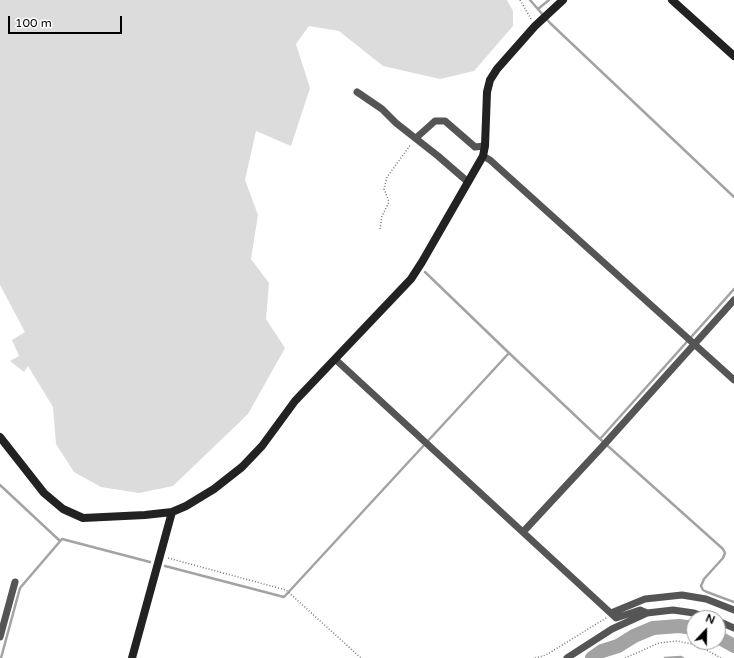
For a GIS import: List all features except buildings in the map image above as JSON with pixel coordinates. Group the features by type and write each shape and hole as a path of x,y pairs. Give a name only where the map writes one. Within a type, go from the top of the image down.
{"street":[{"path":"0,437 44,493 63,509 83,518 172,512 186,506 214,489 242,467 262,446 295,401 410,279 422,262 483,156 487,92 490,80 497,69 537,23 563,0"},
{"path":"672,0 734,56"},
{"path":"357,92 382,109 396,123 468,182"},
{"path":"416,138 435,121 445,121 475,147 484,146"},
{"path":"483,156 490,160 734,380"},
{"path":"523,532 601,448 693,343 734,300"},
{"path":"336,359 616,618 640,610 647,613"},
{"path":"132,658 172,512"},
{"path":"0,637 15,582"},
{"path":"611,613 645,599 682,596 706,600 734,610"},
{"path":"567,658 612,629 647,613 673,610 686,612"}],"path":[{"path":"520,0 537,23"},
{"path":"380,229 382,216 390,202 384,189 386,177 416,138"},
{"path":"160,556 286,590 361,658"},
{"path":"535,658 546,655 611,613"},
{"path":"625,658 660,643 677,641 697,645 721,658"}],"shaded area":[{"path":"0,0 507,0 513,11 513,26 474,71 440,79 383,66 339,31 309,26 296,44 310,88 291,146 256,131 245,180 258,215 251,259 269,283 266,319 285,348 248,414 173,486 139,493 101,487 74,472 56,444 53,407 28,366 24,372 10,361 19,356 12,340 25,332 0,285"}],"waterway":[{"path":"530,0 550,23 734,197"},
{"path":"538,9 549,0"},
{"path":"425,272 509,353"},
{"path":"600,439 734,289"},
{"path":"165,566 284,597 509,353 600,439 723,549 725,553 723,558 704,579 701,586 703,590 707,592 734,602"},
{"path":"0,485 60,541"},
{"path":"1,658 20,588 62,539 150,562"},
{"path":"592,658 602,651 618,646 634,636 653,628 686,627"},
{"path":"726,642 734,646"},
{"path":"665,658 683,658"}]}
